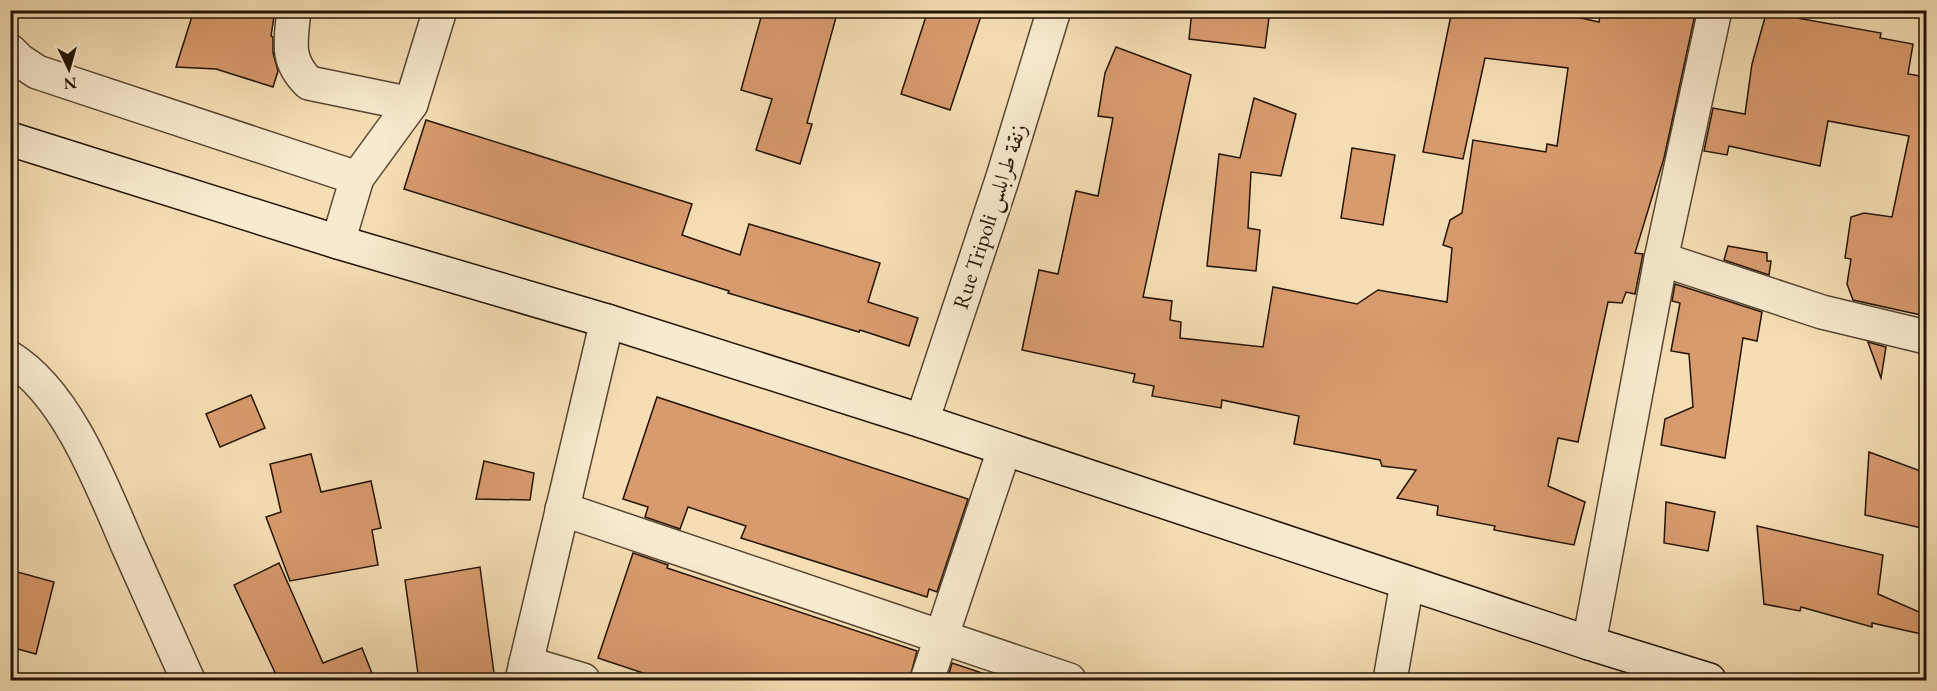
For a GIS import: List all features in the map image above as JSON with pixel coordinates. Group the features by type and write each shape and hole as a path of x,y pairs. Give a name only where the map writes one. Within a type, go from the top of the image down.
{"street":[{"path":"294,10 291,39 292,62 297,72 309,83 411,104"},
{"path":"338,242 357,178 411,104 440,10"},
{"name":"Rue Tripoli زنقة طرابلس","path":"922,421 1002,180 1054,10"},
{"path":"1589,643 1661,258 1715,10"},
{"path":"10,51 37,72 357,178"},
{"path":"10,139 338,242 607,321 922,421 1004,450 1709,681"},
{"path":"1661,258 1822,312 1926,337"},
{"path":"583,681 524,672 607,321"},
{"path":"10,358 40,381 73,430 102,487 188,681"},
{"path":"927,681 1004,450"},
{"path":"562,509 1069,681"},
{"path":"1390,681 1407,583"}],"building":[{"path":"194,10 275,10 271,36 278,71 273,87 216,69 176,67"},
{"path":"763,10 838,10 807,123 812,124 800,164 756,150 772,99 741,90"},
{"path":"928,10 983,10 950,110 901,94"},
{"path":"1192,10 1270,10 1265,48 1189,39"},
{"path":"1452,10 1545,10 1599,22 1601,10 1696,10 1664,158 1635,253 1643,254 1635,294 1626,292 1622,303 1608,302 1578,442 1558,438 1548,486 1585,502 1574,545 1494,530 1495,526 1437,515 1438,506 1397,498 1416,470 1382,466 1380,460 1294,444 1299,416 1222,400 1221,408 1152,396 1154,386 1133,382 1135,374 1022,350 1039,270 1058,274 1076,191 1098,196 1113,118 1098,116 1105,73 1116,47 1191,75 1143,297 1172,301 1170,320 1181,322 1180,338 1263,347 1273,287 1357,304 1378,290 1447,302 1452,248 1443,245 1450,220 1462,213 1473,140 1546,152 1547,144 1557,146 1568,68 1485,58 1463,159 1423,152"},
{"path":"1767,10 1799,13 1797,18 1881,33 1880,38 1913,44 1908,74 1926,77 1926,282 1921,315 1853,300 1847,284 1851,259 1845,258 1851,217 1864,213 1892,217 1909,136 1828,121 1820,166 1729,146 1727,155 1704,151 1713,108 1745,114 1752,64"},
{"path":"1254,98 1296,114 1281,176 1251,172 1248,228 1260,230 1256,271 1207,266 1219,154 1240,158"},
{"path":"426,120 692,204 682,235 740,255 749,224 880,263 868,302 918,318 909,346 728,293 729,291 404,189"},
{"path":"1352,148 1395,155 1383,225 1341,218"},
{"path":"1728,246 1767,253 1767,261 1771,261 1769,275 1724,260"},
{"path":"1675,284 1762,312 1757,341 1743,338 1725,458 1661,445 1665,419 1693,407 1689,354 1671,351 1680,303 1672,301"},
{"path":"1868,342 1886,347 1881,378"},
{"path":"251,395 265,428 220,447 206,414"},
{"path":"657,397 968,499 937,592 929,589 927,597 741,538 746,526 688,507 680,529 645,517 648,507 623,499"},
{"path":"1869,452 1926,473 1926,529 1865,515"},
{"path":"311,454 321,492 371,481 381,528 372,530 378,565 290,581 266,517 281,512 270,464"},
{"path":"484,461 534,473 530,500 476,499"},
{"path":"1666,502 1715,512 1708,551 1664,543"},
{"path":"1757,526 1883,555 1878,594 1926,615 1926,635 1872,623 1872,627 1801,607 1800,611 1764,604"},
{"path":"633,553 668,565 667,568 917,651 909,681 667,681 598,658"},
{"path":"279,563 323,663 362,648 375,681 279,681 234,585"},
{"path":"480,567 495,681 419,681 405,580"},
{"path":"10,570 54,582 36,654 10,647"},
{"path":"952,663 988,675 987,681 947,681"}]}
